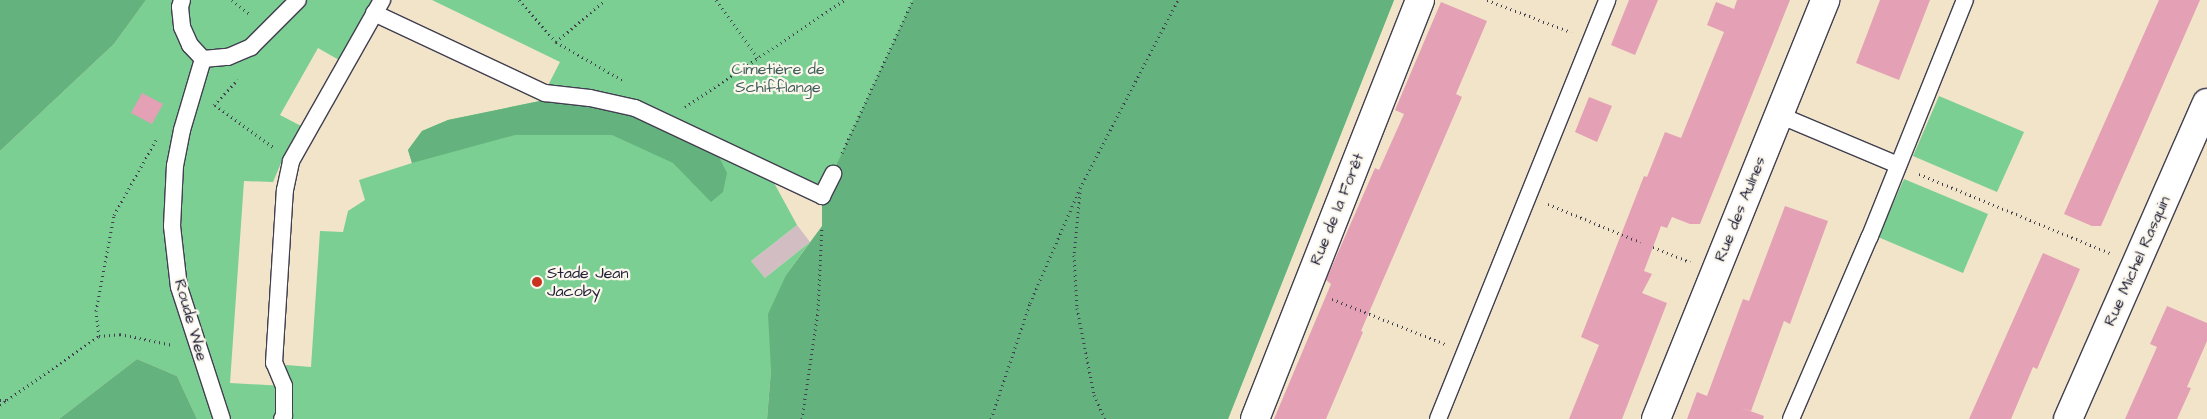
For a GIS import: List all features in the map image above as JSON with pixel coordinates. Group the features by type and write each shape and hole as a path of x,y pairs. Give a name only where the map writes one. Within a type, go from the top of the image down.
{"street":[{"name":"Rue de la Forêt","path":"1255,419 1420,0"},
{"name":"Rue des Aulnes","path":"1656,419 1825,0"},
{"name":"Rue Michel Rasquin","path":"2068,419 2207,103"}],"lane":[{"path":"182,0 180,7 182,27 190,45 203,60 228,58 251,47 298,0"},
{"path":"1438,419 1467,353 1527,195 1607,0"},
{"path":"1791,419 1965,0"},
{"path":"282,419 284,416 284,386 274,363 285,190 291,161 378,6 545,93 590,98 636,108 822,196 833,174"},
{"name":"Roude Wee","path":"203,60 175,166 172,226 179,287 222,419"},
{"path":"1779,115 1898,165"}],"path":[{"path":"556,42 605,0"},
{"path":"716,0 758,58"},
{"path":"679,112 844,0"},
{"path":"833,174 913,0"},
{"path":"991,419 1030,303 1080,188 1178,0"},
{"path":"1487,0 1591,39"},
{"path":"215,105 291,161"},
{"path":"1898,165 2135,264"},
{"path":"1080,188 1074,255 1078,308 1094,395 1105,419"},
{"path":"1527,195 1640,242"},
{"path":"802,419 818,310 822,226"},
{"path":"1654,247 1715,272"},
{"path":"1306,289 1467,353"},
{"path":"0,405 99,336 120,334 198,350"},
{"path":"0,400 7,400"}],"shaded area":[{"path":"797,225 810,242 765,278 751,261"}],"green space":[{"path":"0,0 146,0 114,44 0,151"},
{"name":"Cimetière de Schifflange","path":"146,0 389,0 346,64 318,48 280,115 303,127 284,156 273,182 244,181 230,383 284,386 286,365 311,367 320,231 343,232 348,211 365,200 359,180 412,163 408,150 422,131 448,120 540,101 560,62 432,0 1394,0 1228,419 822,226 822,196 767,170 797,225 751,261 765,278 810,242 786,275 771,370 767,419 197,419 177,376 137,359 59,419 0,419 0,151 114,44"},
{"path":"913,0 1394,0 1228,419 767,419 771,370 768,314 786,275 822,226 822,196"},
{"path":"1939,96 2024,132 1997,192 1913,156"},
{"path":"590,98 712,143 727,173 723,192 711,202 673,163 612,135 515,135 412,163 408,150 422,131 448,120 540,101"},
{"path":"1904,179 1988,214 1963,273 1878,237"},
{"path":"137,359 177,376 197,419 59,419"}],"building":[{"path":"1629,0 1658,0 1635,55 1611,45"},
{"path":"1737,0 1790,0 1700,224 1690,224 1672,217 1667,228 1661,226 1644,271 1652,274 1642,293 1667,303 1622,419 1569,419 1599,345 1581,337 1644,176 1647,177 1665,132 1681,138 1724,32 1707,25 1716,2 1734,9"},
{"path":"1880,0 1930,0 1899,80 1856,63"},
{"path":"2159,0 2200,0 2101,226 2092,226 2064,214"},
{"path":"1441,2 1487,21 1456,94 1462,97 1361,331 1363,332 1326,419 1274,419 1331,284 1326,280 1375,168 1379,170 1404,114 1395,110"},
{"path":"142,93 163,104 152,124 131,113"},
{"path":"1589,97 1612,106 1597,142 1575,132"},
{"path":"1785,206 1828,221 1790,324 1784,321 1751,411 1739,407 1764,416 1763,419 1687,419 1697,392 1707,396 1743,299 1749,301"},
{"path":"2043,253 2080,269 2037,369 2033,367 2011,419 1969,419"},
{"path":"2167,306 2207,323 2207,341 2187,387 2191,388 2177,419 2125,419 2157,347 2150,344"}],"place":[{"name":"Stade Jean Jacoby","path":"537,282"}]}
